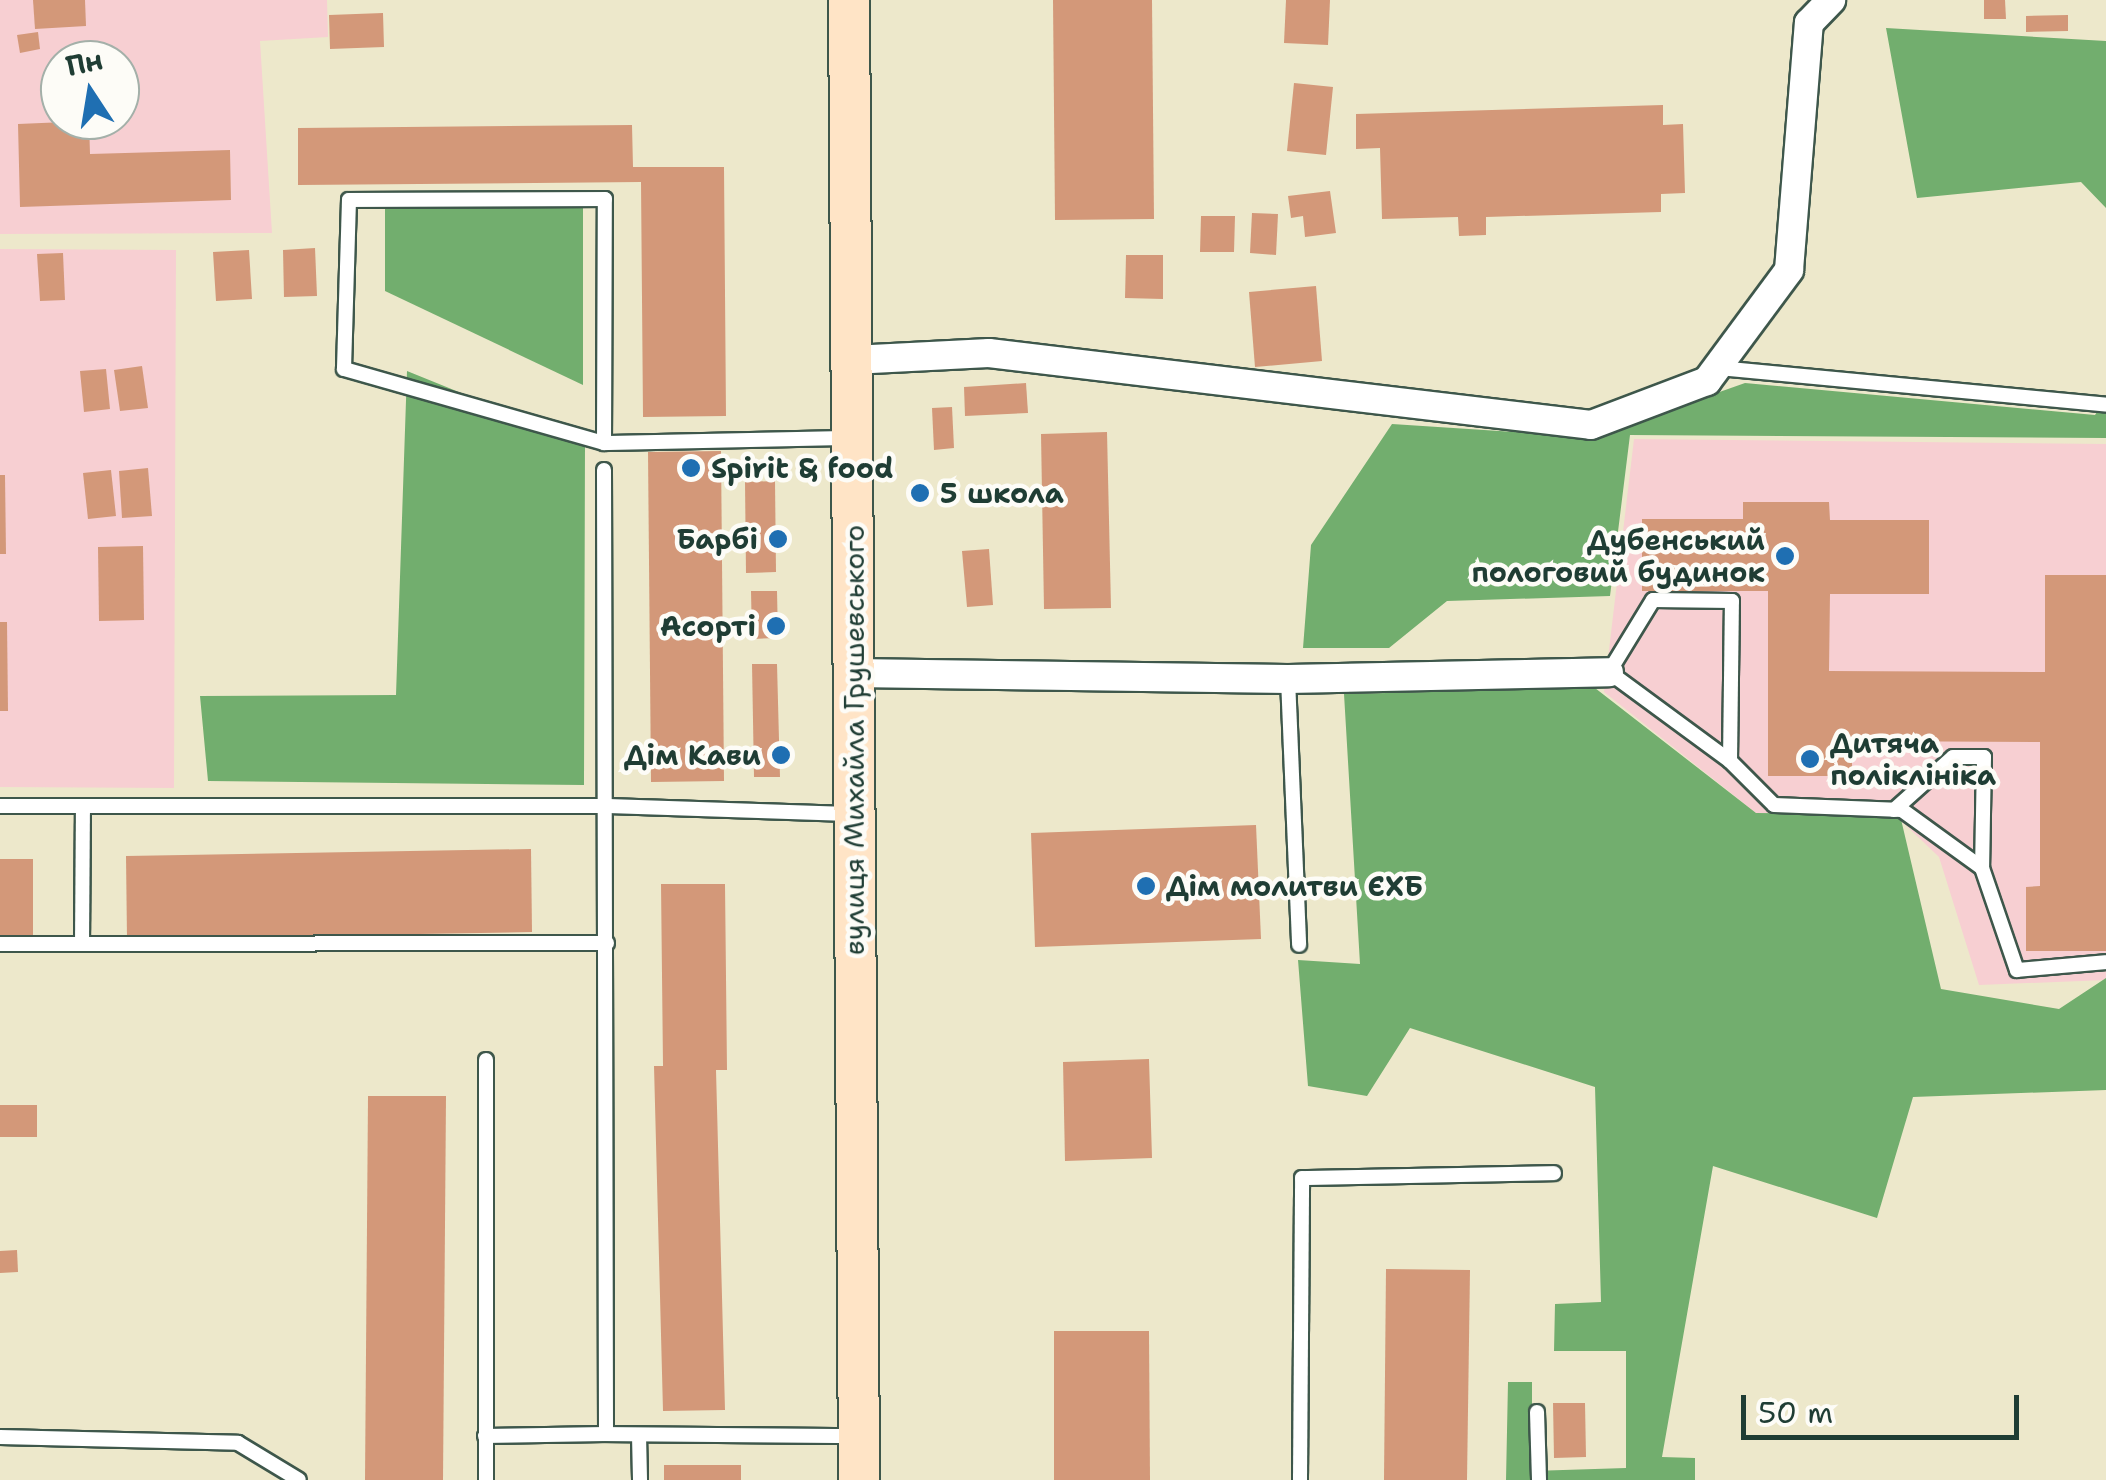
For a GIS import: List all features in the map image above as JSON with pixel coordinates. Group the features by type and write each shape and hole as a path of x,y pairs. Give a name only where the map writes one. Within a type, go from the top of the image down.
{"main road":[{"name":"вулиця Михайла Грушевського","path":"850,0 858,1480"}],"street":[{"path":"852,360 989,353 1590,424 1707,382 1788,270 1809,23 1831,0"},
{"path":"853,673 1288,678 1609,672"}],"lane":[{"path":"604,442 605,200 349,200 344,370 604,442 852,438"},
{"path":"1717,368 2106,405"},
{"path":"604,470 608,806 606,1434"},
{"path":"1730,760 1732,601 1652,600 1609,672 1730,760 1774,805 1894,810 1982,868"},
{"path":"1288,678 1299,944"},
{"path":"1894,810 1953,758 1984,757 1982,868 2017,970 2106,962"},
{"path":"0,806 608,806 854,814"},
{"path":"82,944 83,806"},
{"path":"0,944 608,943"},
{"path":"486,1060 486,1480"},
{"path":"1300,1480 1302,1178 1554,1173"},
{"path":"1537,1412 1539,1480"},
{"path":"639,1434 640,1480"},
{"path":"486,1436 858,1436"},
{"path":"0,1438 238,1443 300,1480"}],"shaded area":[{"path":"0,0 327,0 328,37 260,41 272,233 0,234"},
{"path":"0,249 176,250 174,788 0,787"},
{"path":"1634,439 2106,444 2106,980 1979,985 1939,857 1895,815 1756,813 1604,692"}],"green space":[{"path":"1886,28 2106,41 2106,208 2081,182 1917,198"},
{"path":"385,207 583,207 583,385 385,291"},
{"path":"407,371 585,443 584,785 208,781 200,696 396,695"},
{"path":"1745,383 2095,415 2106,398 2106,438 1630,435 1610,596 1447,601 1389,648 1303,648 1311,545 1392,424 1592,437"},
{"path":"1595,688 1756,813 1900,815 1941,989 2059,1009 2106,978 2106,1090 1913,1097 1877,1218 1713,1166 1662,1457 1695,1458 1695,1480 1506,1480 1508,1382 1532,1382 1532,1471 1626,1468 1626,1351 1554,1351 1555,1304 1601,1302 1595,1087 1410,1028 1367,1096 1308,1086 1298,960 1360,964 1344,694"}],"building":[{"path":"33,0 85,0 86,26 35,29"},
{"path":"1053,0 1152,0 1154,219 1055,220"},
{"path":"1286,0 1330,0 1328,45 1284,43"},
{"path":"1984,0 2005,0 2006,19 1984,19"},
{"path":"383,13 384,47 330,49 329,15"},
{"path":"2068,15 2068,31 2026,32 2026,16"},
{"path":"38,32 40,49 20,53 17,35"},
{"path":"1294,83 1333,87 1326,155 1287,151"},
{"path":"1663,105 1663,125 1683,124 1685,193 1661,194 1661,212 1486,217 1486,235 1459,236 1458,217 1382,219 1380,148 1356,149 1356,114"},
{"path":"40,123 40,140 90,140 90,154 230,150 231,200 20,207 18,124"},
{"path":"632,125 633,167 724,167 726,416 643,417 641,182 298,185 298,128"},
{"path":"1330,191 1336,233 1305,237 1303,216 1291,218 1288,196"},
{"path":"1252,213 1278,214 1276,255 1250,253"},
{"path":"1201,216 1235,216 1234,252 1200,252"},
{"path":"315,248 317,296 284,297 283,250"},
{"path":"249,250 252,299 216,301 213,252"},
{"path":"63,253 65,300 40,301 37,254"},
{"path":"1126,255 1163,255 1163,299 1125,298"},
{"path":"1316,286 1322,361 1255,367 1249,292"},
{"path":"142,366 148,408 120,411 114,370"},
{"path":"106,369 110,409 84,412 80,371"},
{"path":"1026,383 1028,413 965,416 964,387"},
{"path":"952,407 954,448 934,450 932,408"},
{"path":"1107,432 1111,608 1044,609 1041,434"},
{"path":"721,451 724,781 651,782 648,452"},
{"path":"148,468 152,516 122,518 119,471"},
{"path":"111,470 116,516 88,519 83,473"},
{"path":"0,475 5,475 6,554 0,554"},
{"path":"775,481 776,572 746,573 745,482"},
{"name":"Дитяча поліклініка","path":"1743,502 1829,502 1830,520 1929,520 1929,594 1830,594 1829,671 2045,672 2045,575 2106,575 2106,951 2026,951 2026,887 2040,886 2040,742 1852,741 1852,776 1768,776 1768,591 1642,591 1642,519 1743,519"},
{"path":"143,546 144,620 99,621 98,547"},
{"path":"989,549 993,605 967,607 962,551"},
{"path":"751,591 777,591 778,638 752,639"},
{"path":"0,622 7,622 8,711 0,711"},
{"path":"752,664 777,664 780,777 754,777"},
{"name":"Дім молитви ЄХБ","path":"1256,825 1261,939 1035,947 1031,833"},
{"path":"531,849 532,932 127,939 126,856"},
{"path":"0,859 33,859 33,937 0,937"},
{"path":"661,884 725,884 727,1070 716,1070 725,1410 663,1411 654,1066 663,1066"},
{"path":"1149,1059 1152,1158 1065,1161 1063,1062"},
{"path":"368,1096 446,1096 443,1480 365,1480"},
{"path":"0,1105 37,1105 37,1137 0,1137"},
{"path":"17,1250 18,1272 0,1273 0,1251"},
{"path":"1386,1269 1470,1270 1467,1480 1384,1480"},
{"path":"1054,1331 1149,1331 1150,1480 1054,1480"},
{"path":"1553,1403 1585,1403 1586,1457 1554,1458"},
{"path":"664,1465 741,1465 741,1480 664,1480"}],"place":[{"name":"Spirit & food","path":"691,468"},
{"name":"5 школа","path":"920,493"},
{"name":"Барбі","path":"778,539"},
{"name":"Дубенський пологовий будинок","path":"1785,556"},
{"name":"Асорті","path":"776,626"},
{"name":"Дім Кави","path":"781,755"},
{"name":"Дитяча поліклініка","path":"1810,759"},
{"name":"Дім молитви ЄХБ","path":"1146,886"}]}
